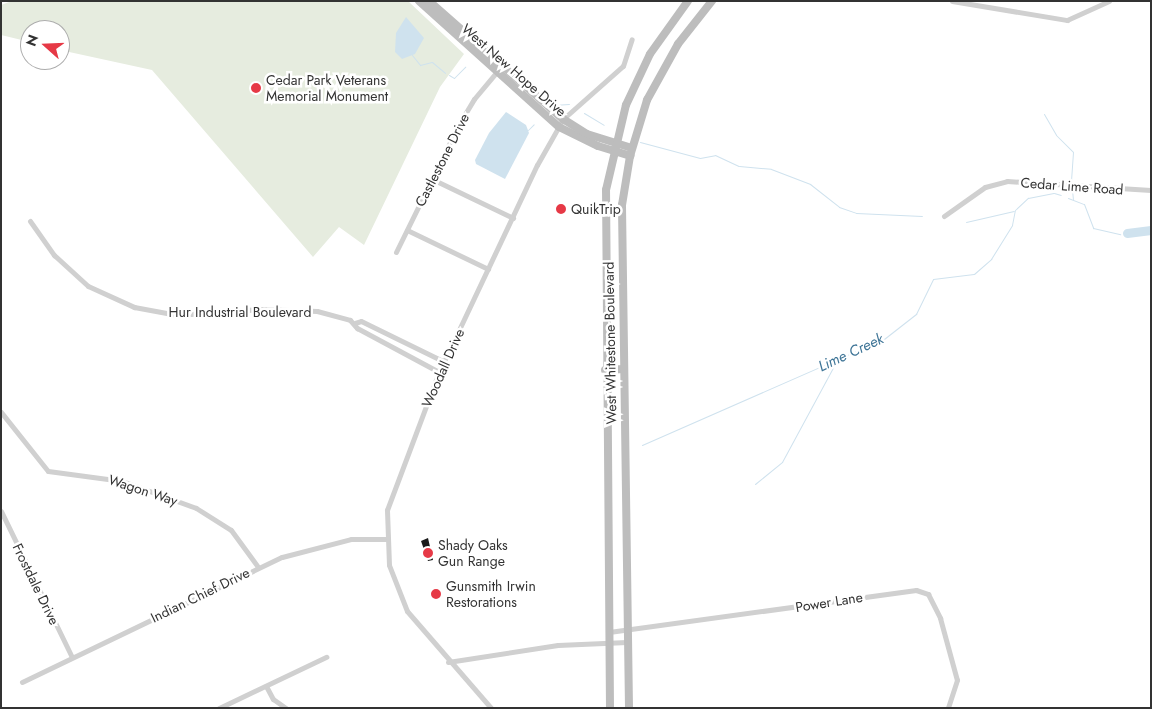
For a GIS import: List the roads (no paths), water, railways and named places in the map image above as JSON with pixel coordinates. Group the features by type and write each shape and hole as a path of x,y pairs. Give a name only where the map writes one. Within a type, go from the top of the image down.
{"main road":[{"name":"West New Hope Drive","path":"419,1 496,74 558,127 631,152"},
{"name":"West New Hope Drive","path":"429,1 563,119 614,147"},
{"name":"West Whitestone Boulevard","path":"610,708 604,230 614,147 640,74 688,1"},
{"name":"West Whitestone Boulevard","path":"629,708 620,236 631,152 659,76 678,44 712,1"},
{"path":"605,370 624,369"}],"street":[{"path":"952,1 1067,20 1109,1"},
{"name":"Woodall Drive","path":"491,708 448,662 407,611 389,565 386,539 390,494 438,372 558,127 563,119 624,66 632,39"},
{"name":"Castlestone Drive","path":"396,252 474,99 496,74"},
{"path":"432,179 513,218"},
{"name":"Cedar Lime Road","path":"944,216 984,187 1007,181 1151,190"},
{"name":"Hur Industrial Boulevard","path":"30,221 54,256 88,286 134,308 177,315 296,309 317,311 355,324 357,328 438,372"},
{"path":"407,230 488,269"},
{"path":"355,324 361,320 444,361"},
{"name":"Wagon Way","path":"1,412 48,470 122,481 196,508 231,530 258,567"},
{"name":"Frostdale Drive","path":"1,511 72,656"},
{"name":"Indian Chief Drive","path":"22,682 258,567 302,549 351,539 386,539"},
{"name":"Power Lane","path":"609,632 916,590 928,594 940,618 957,680 948,708"},
{"path":"448,662 609,642 627,642"},
{"path":"219,708 326,656"},
{"path":"266,686 273,699 286,708"}],"water":[{"path":"406,17 424,38 415,54 402,59 395,52 396,33"},
{"path":"506,112 526,125 529,133 505,179 476,164 475,160 489,133"}],"waterway":[{"path":"412,55 420,65 432,62 445,73"},
{"path":"449,75 454,78 465,67"},
{"path":"553,105 569,104"},
{"path":"584,113 604,125"},
{"path":"1044,114 1056,135 1073,152 1071,182"},
{"path":"528,130 534,124"},
{"path":"640,142 700,158 715,155 739,166 771,169 810,184 839,207 856,213 922,216"},
{"path":"1072,190 1073,199"},
{"name":"Lime Creek","path":"642,445 884,339 916,314 933,279 974,274 991,259 1012,225 1015,210 1028,198 1054,193 1061,195"},
{"name":"Lime Creek","path":"1068,198 1084,204 1093,228 1120,234"},
{"path":"966,222 1014,211"},
{"name":"Lime Creek","path":"1127,233 1151,230"},
{"path":"755,484 782,462 835,364"}],"place":[{"name":"Cedar Park Veterans Memorial Monument","path":"256,88"},
{"name":"QuikTrip","path":"561,209"},
{"name":"Shady Oaks Gun Range","path":"428,553"},
{"name":"Gunsmith Irwin Restorations","path":"436,594"}]}
